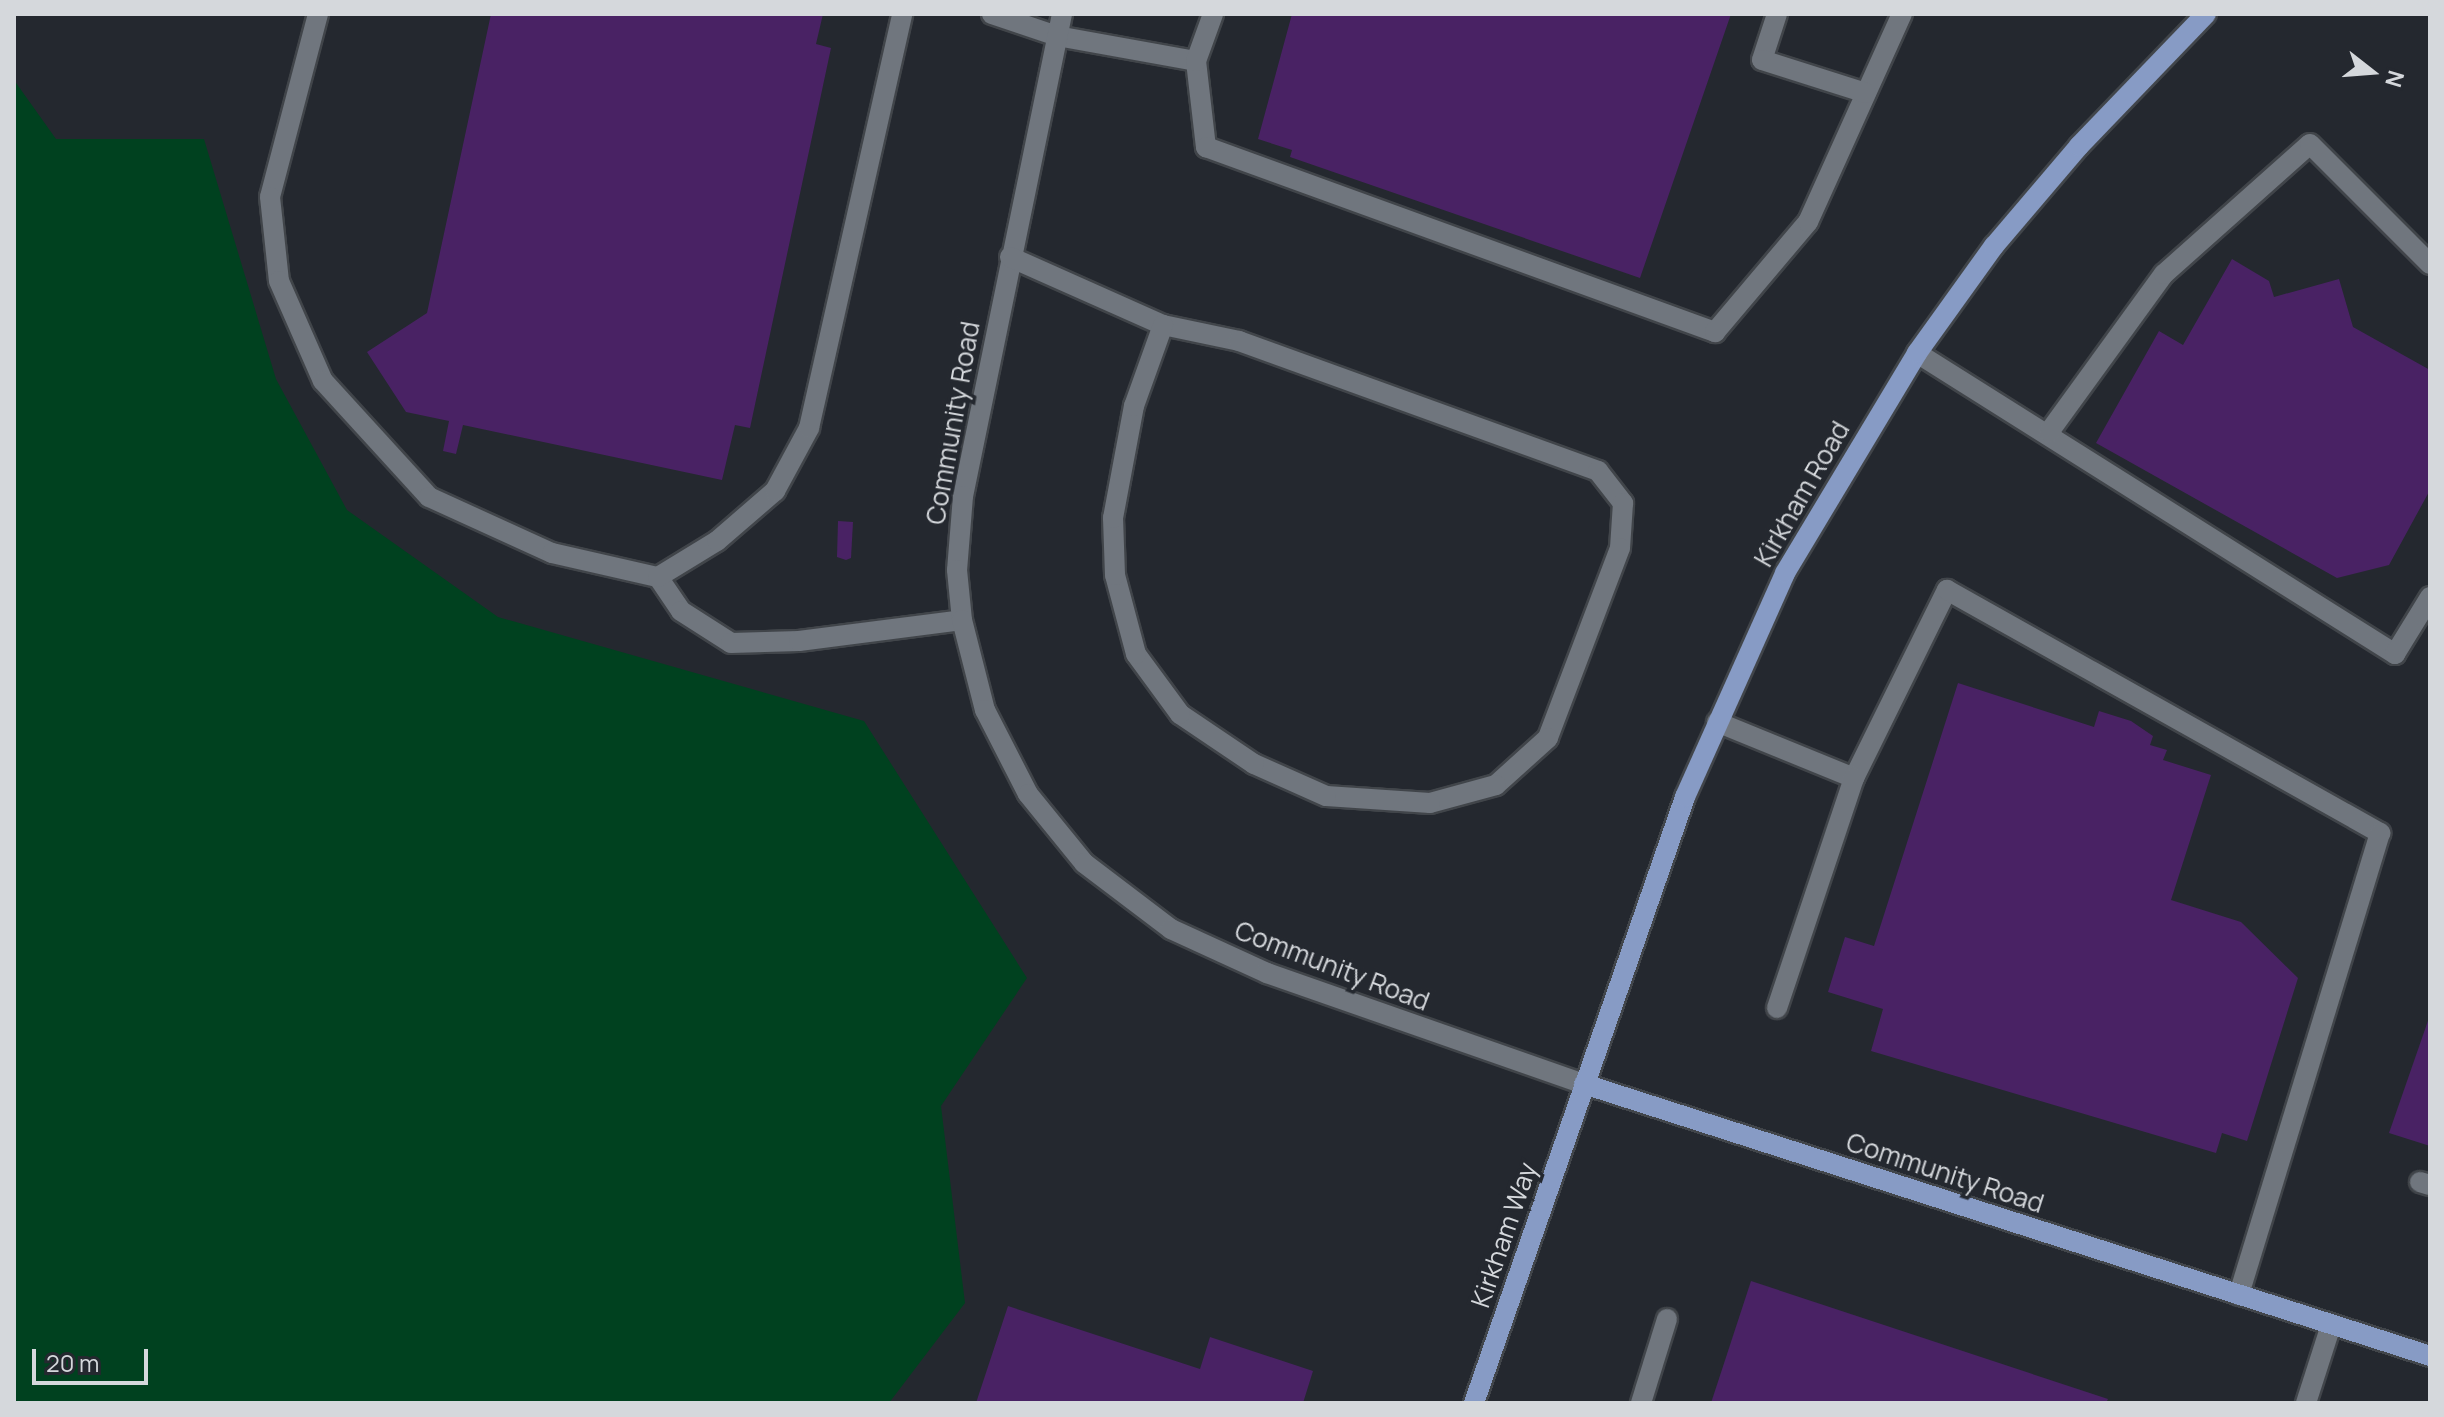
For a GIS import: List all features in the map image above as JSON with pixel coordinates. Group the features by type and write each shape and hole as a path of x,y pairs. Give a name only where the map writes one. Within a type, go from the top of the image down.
{"main road":[{"name":"Kirkham Road","path":"1584,1084 1717,722 1785,573 1917,353 2013,224 2206,14"},
{"name":"Community Road","path":"1584,1084 2430,1356"},
{"name":"Kirkham Way","path":"1474,1403 1584,1084"}],"street":[{"path":"318,14 270,197 279,281 323,381 429,497 552,553 658,577 681,611 731,643 799,641 962,620"},
{"path":"658,577 717,541 775,491 809,428 902,14"},
{"path":"992,14 1057,36 1196,61"},
{"name":"Community Road","path":"1062,14 963,496 957,570 962,620 985,710 1028,794 1084,863 1171,929 1267,973 1584,1084"},
{"path":"1213,14 1196,61 1206,147 1715,332 1808,222 1902,14"},
{"path":"1777,14 1762,60 1866,93"},
{"path":"2049,432 2164,274 2310,144 2430,264"},
{"path":"1010,257 1163,325 1239,341 1598,471 1623,503 1620,548 1548,738 1496,785 1430,803 1326,796 1254,764 1180,714 1136,654 1115,575 1113,518 1134,406 1163,325"},
{"path":"1917,353 2049,432 2395,654 2430,597"},
{"path":"1777,1008 1854,778 1947,590 2380,833 2239,1295"},
{"path":"1717,722 1854,778"},
{"path":"1641,1403 1667,1319"},
{"path":"2306,1403 2331,1325"}],"green space":[{"path":"14,80 56,139 204,139 276,379 347,510 498,617 864,721 1027,978 941,1106 965,1303 889,1403 14,1403"}],"building":[{"path":"491,14 823,14 816,44 831,48 750,428 735,425 722,480 463,425 456,454 443,451 449,421 406,412 367,352 427,313"},
{"path":"1292,14 1731,14 1640,278 1290,157 1292,150 1258,139"},
{"path":"2232,259 2269,281 2274,297 2339,279 2353,327 2430,370 2430,490 2389,565 2337,578 2096,443 2159,331 2183,345"},
{"path":"838,521 853,522 851,558 846,560 837,557"},
{"path":"1958,683 2094,727 2099,711 2131,721 2153,736 2150,745 2167,750 2163,760 2211,775 2171,900 2241,922 2298,978 2247,1141 2222,1133 2216,1153 1871,1051 1883,1009 1828,992 1845,937 1874,946"},
{"path":"2430,1015 2430,1146 2389,1133"},
{"path":"1751,1281 2108,1399 2106,1403 1711,1403"},
{"path":"1008,1306 1200,1369 1210,1337 1313,1371 1303,1403 976,1403"}]}
